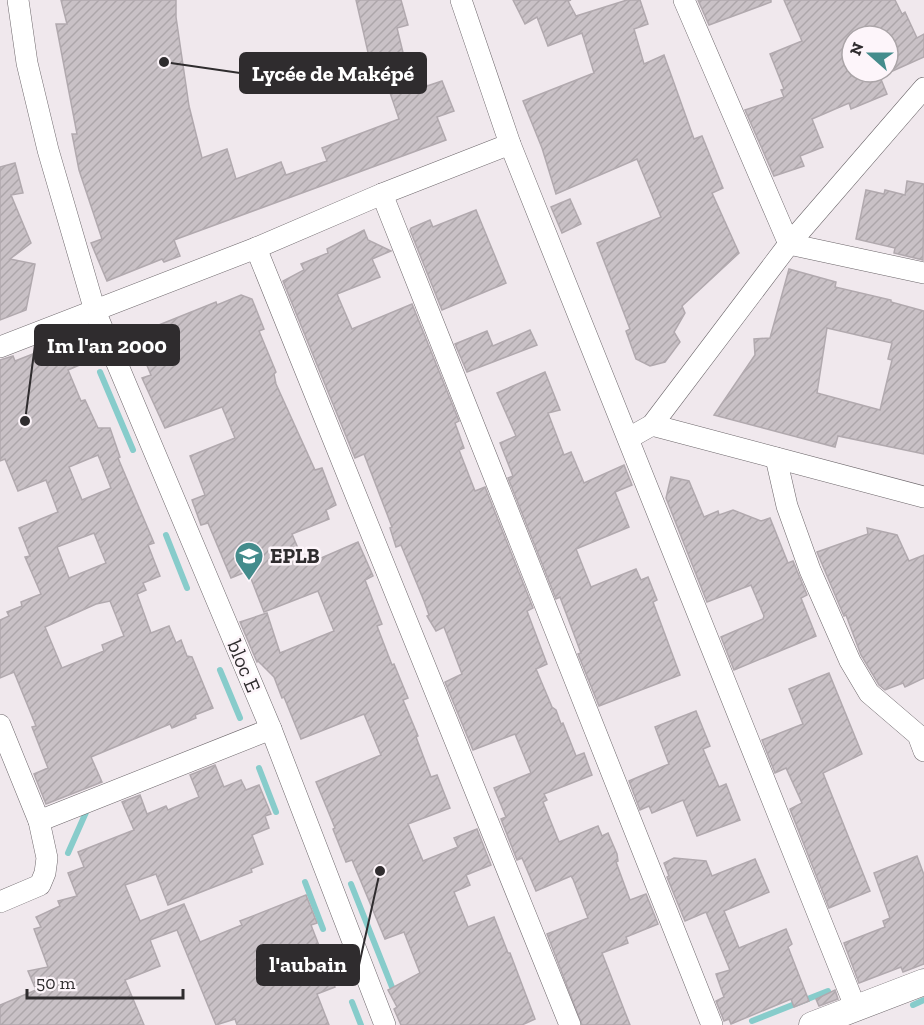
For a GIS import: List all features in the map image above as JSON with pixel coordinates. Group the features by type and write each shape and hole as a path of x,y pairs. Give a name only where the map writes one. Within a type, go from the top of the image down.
{"street":[{"name":"bloc E","path":"18,0 27,63 48,150 95,311 271,729 385,1025"},
{"path":"461,0 510,144 856,1009"},
{"path":"684,0 789,244"},
{"path":"629,438 652,425 789,244 924,88"},
{"path":"0,347 256,248 382,194 510,144"},
{"path":"382,194 712,1025"},
{"path":"789,244 924,273"},
{"path":"256,248 570,1025"},
{"path":"652,425 924,496"},
{"path":"776,458 787,506 810,570 850,661 869,693 918,735 924,751"},
{"path":"0,725 39,821 47,858 45,873 40,885 0,902"},
{"path":"39,821 271,729"},
{"path":"812,1025 924,982"}],"building":[{"path":"61,0 176,0 176,17 189,106 202,158 227,149 236,179 281,162 286,175 327,161 322,148 399,119 386,81 375,83 356,0 401,0 408,25 397,28 408,73 421,69 427,86 442,81 454,111 437,117 446,140 174,240 180,256 164,262 162,259 107,281 91,243 102,239 79,170 72,134 77,134 56,24 67,24"},
{"path":"513,0 571,0 568,1 576,16 627,0 640,0 648,24 634,29 644,64 664,55 694,139 702,136 723,188 712,193 739,253 682,306 685,313 674,332 680,342 665,362 650,366 636,359 626,331 630,329 597,243 661,217 637,159 556,194 542,148 523,101 594,73 582,33 548,46 537,17 525,24"},
{"path":"698,0 771,0 771,2 709,25"},
{"path":"784,0 895,0 902,14 905,12 917,38 924,34 924,57 900,68 900,24 840,24 840,84 883,84 887,94 851,109 849,103 812,119 823,147 800,156 804,166 774,176 745,110 784,97 781,90 784,89 770,54 802,41"},
{"path":"15,163 23,193 11,195 31,243 10,259 35,264 26,310 0,320 0,167"},
{"path":"907,181 924,184 923,260 894,253 895,248 856,239 866,190 884,194 885,190 905,195"},
{"path":"570,199 581,224 562,233 551,207"},
{"path":"476,210 506,283 442,310 410,230 430,220 433,227"},
{"path":"364,230 368,240 391,251 372,259 380,277 337,294 352,329 412,304 459,421 455,423 464,448 459,450 475,491 485,487 533,608 527,611 547,664 536,669 552,707 556,710 561,724 563,723 576,756 584,753 592,775 544,794 547,800 543,802 559,842 598,826 602,836 608,833 617,854 618,861 616,862 630,900 646,894 658,924 626,937 628,943 602,953 630,1025 582,1025 547,934 588,918 571,876 536,891 522,858 517,860 501,819 506,817 494,788 531,773 515,734 473,750 445,682 462,674 444,627 436,631 427,616 429,615 424,601 401,545 396,547 390,528 392,527 364,454 355,458 283,281 304,270 301,264 328,253 327,249"},
{"path":"789,269 836,282 835,287 891,300 891,302 924,311 924,454 838,436 835,447 714,415 755,355 754,339 770,338","holes":["827,328 892,343 888,359 892,360 880,410 817,393"]},
{"path":"241,295 252,299 264,329 259,331 276,372 274,374 276,384 315,470 322,468 336,505 326,510 329,519 292,534 305,565 358,542 373,576 365,580 382,624 377,626 408,698 403,700 431,777 437,775 450,808 408,824 423,861 458,847 454,838 477,829 491,865 466,875 470,885 454,892 468,927 494,917 535,1019 522,1025 401,1025 394,1009 397,1007 388,990 420,973 404,932 385,939 352,860 346,862 316,782 381,755 364,714 301,739 274,677 257,662 240,622 267,613 280,653 334,631 318,591 264,612 248,571 231,578 208,523 201,525 192,500 205,495 190,456 235,438 222,407 165,428 142,378 151,375 134,335 216,302 217,305"},
{"path":"530,330 537,345 467,372 455,344 487,331 493,346"},
{"path":"64,348 81,356 78,360 82,364 68,370 81,401 85,400 98,428 110,428 120,457 118,458 154,543 148,545 160,576 143,583 146,590 137,594 151,633 169,626 176,643 181,640 187,656 192,657 213,708 172,728 170,724 91,757 102,782 46,804 34,774 48,768 32,727 36,726 14,672 0,678 0,620 9,616 7,612 22,606 21,602 41,594 25,557 30,556 19,528 58,512 46,480 18,491 5,459 0,461 0,360 13,356 15,361 43,350","holes":["98,455 111,488 82,500 69,467","94,533 106,563 69,578 57,547","110,601 124,636 102,645 104,651 62,668 45,627 96,604"]},
{"path":"545,372 560,410 548,413 564,455 571,452 584,483 624,465 632,485 615,492 629,527 576,549 591,587 636,569 641,580 648,577 657,600 653,602 680,675 599,706 578,654 581,653 560,597 556,599 508,478 513,476 500,443 516,436 497,393"},
{"path":"671,477 689,481 704,517 718,511 719,515 733,510 761,521 770,518 788,563 793,561 807,595 801,598 816,636 734,670 721,637 763,619 764,616 751,585 707,602 666,498"},
{"path":"867,528 897,535 909,561 924,555 924,678 905,687 903,683 885,690 879,685 861,655 846,615 844,616 817,552 868,534"},
{"path":"829,673 862,754 823,773 870,891 829,908 790,809 802,803 786,768 775,773 762,740 803,724 789,689"},
{"path":"696,711 710,746 703,749 719,787 726,784 740,820 697,836 683,800 652,813 649,806 640,810 629,781 669,764 655,727"},
{"path":"215,765 224,787 241,780 246,790 259,785 271,814 265,816 269,828 252,835 263,864 251,869 252,872 168,905 156,874 125,885 140,921 184,904 200,942 242,925 240,921 306,895 317,923 311,925 335,987 317,994 329,1025 237,1025 235,1019 216,1025 177,930 150,940 160,966 125,980 144,1025 0,1025 0,1005 36,990 28,971 48,967 34,929 41,927 36,917 60,906 58,901 77,896 68,873 84,867 78,852 134,830 122,802 140,795 147,814 166,806 168,810 199,797 190,775"},
{"path":"917,856 924,875 924,964 903,972 901,967 859,983 844,943 885,927 883,921 890,918 874,873"},
{"path":"674,858 706,861 712,876 755,859 769,892 724,911 739,948 786,929 792,944 788,947 809,1001 794,1007 791,999 731,1024 729,1019 724,1021 716,1001 724,997 716,974 730,970 706,912 685,921 667,877 669,876 664,863"},
{"path":"835,990 838,999 819,1006 816,999"}],"waterway":[{"path":"38,342 52,340"},
{"path":"100,372 133,450"},
{"path":"166,535 187,588"},
{"path":"220,670 240,718"},
{"path":"259,768 276,812"},
{"path":"68,853 87,810"},
{"path":"305,882 323,929"},
{"path":"351,884 392,987"},
{"path":"752,1021 828,991"},
{"path":"913,1005 924,1000"},
{"path":"352,1002 361,1025"}],"place":[{"name":"Lycée de Maképé","path":"164,62"},
{"name":"Im l'an 2000","path":"25,421"},
{"name":"EPLB","path":"249,582"},
{"name":"l'aubain","path":"380,871"}]}
